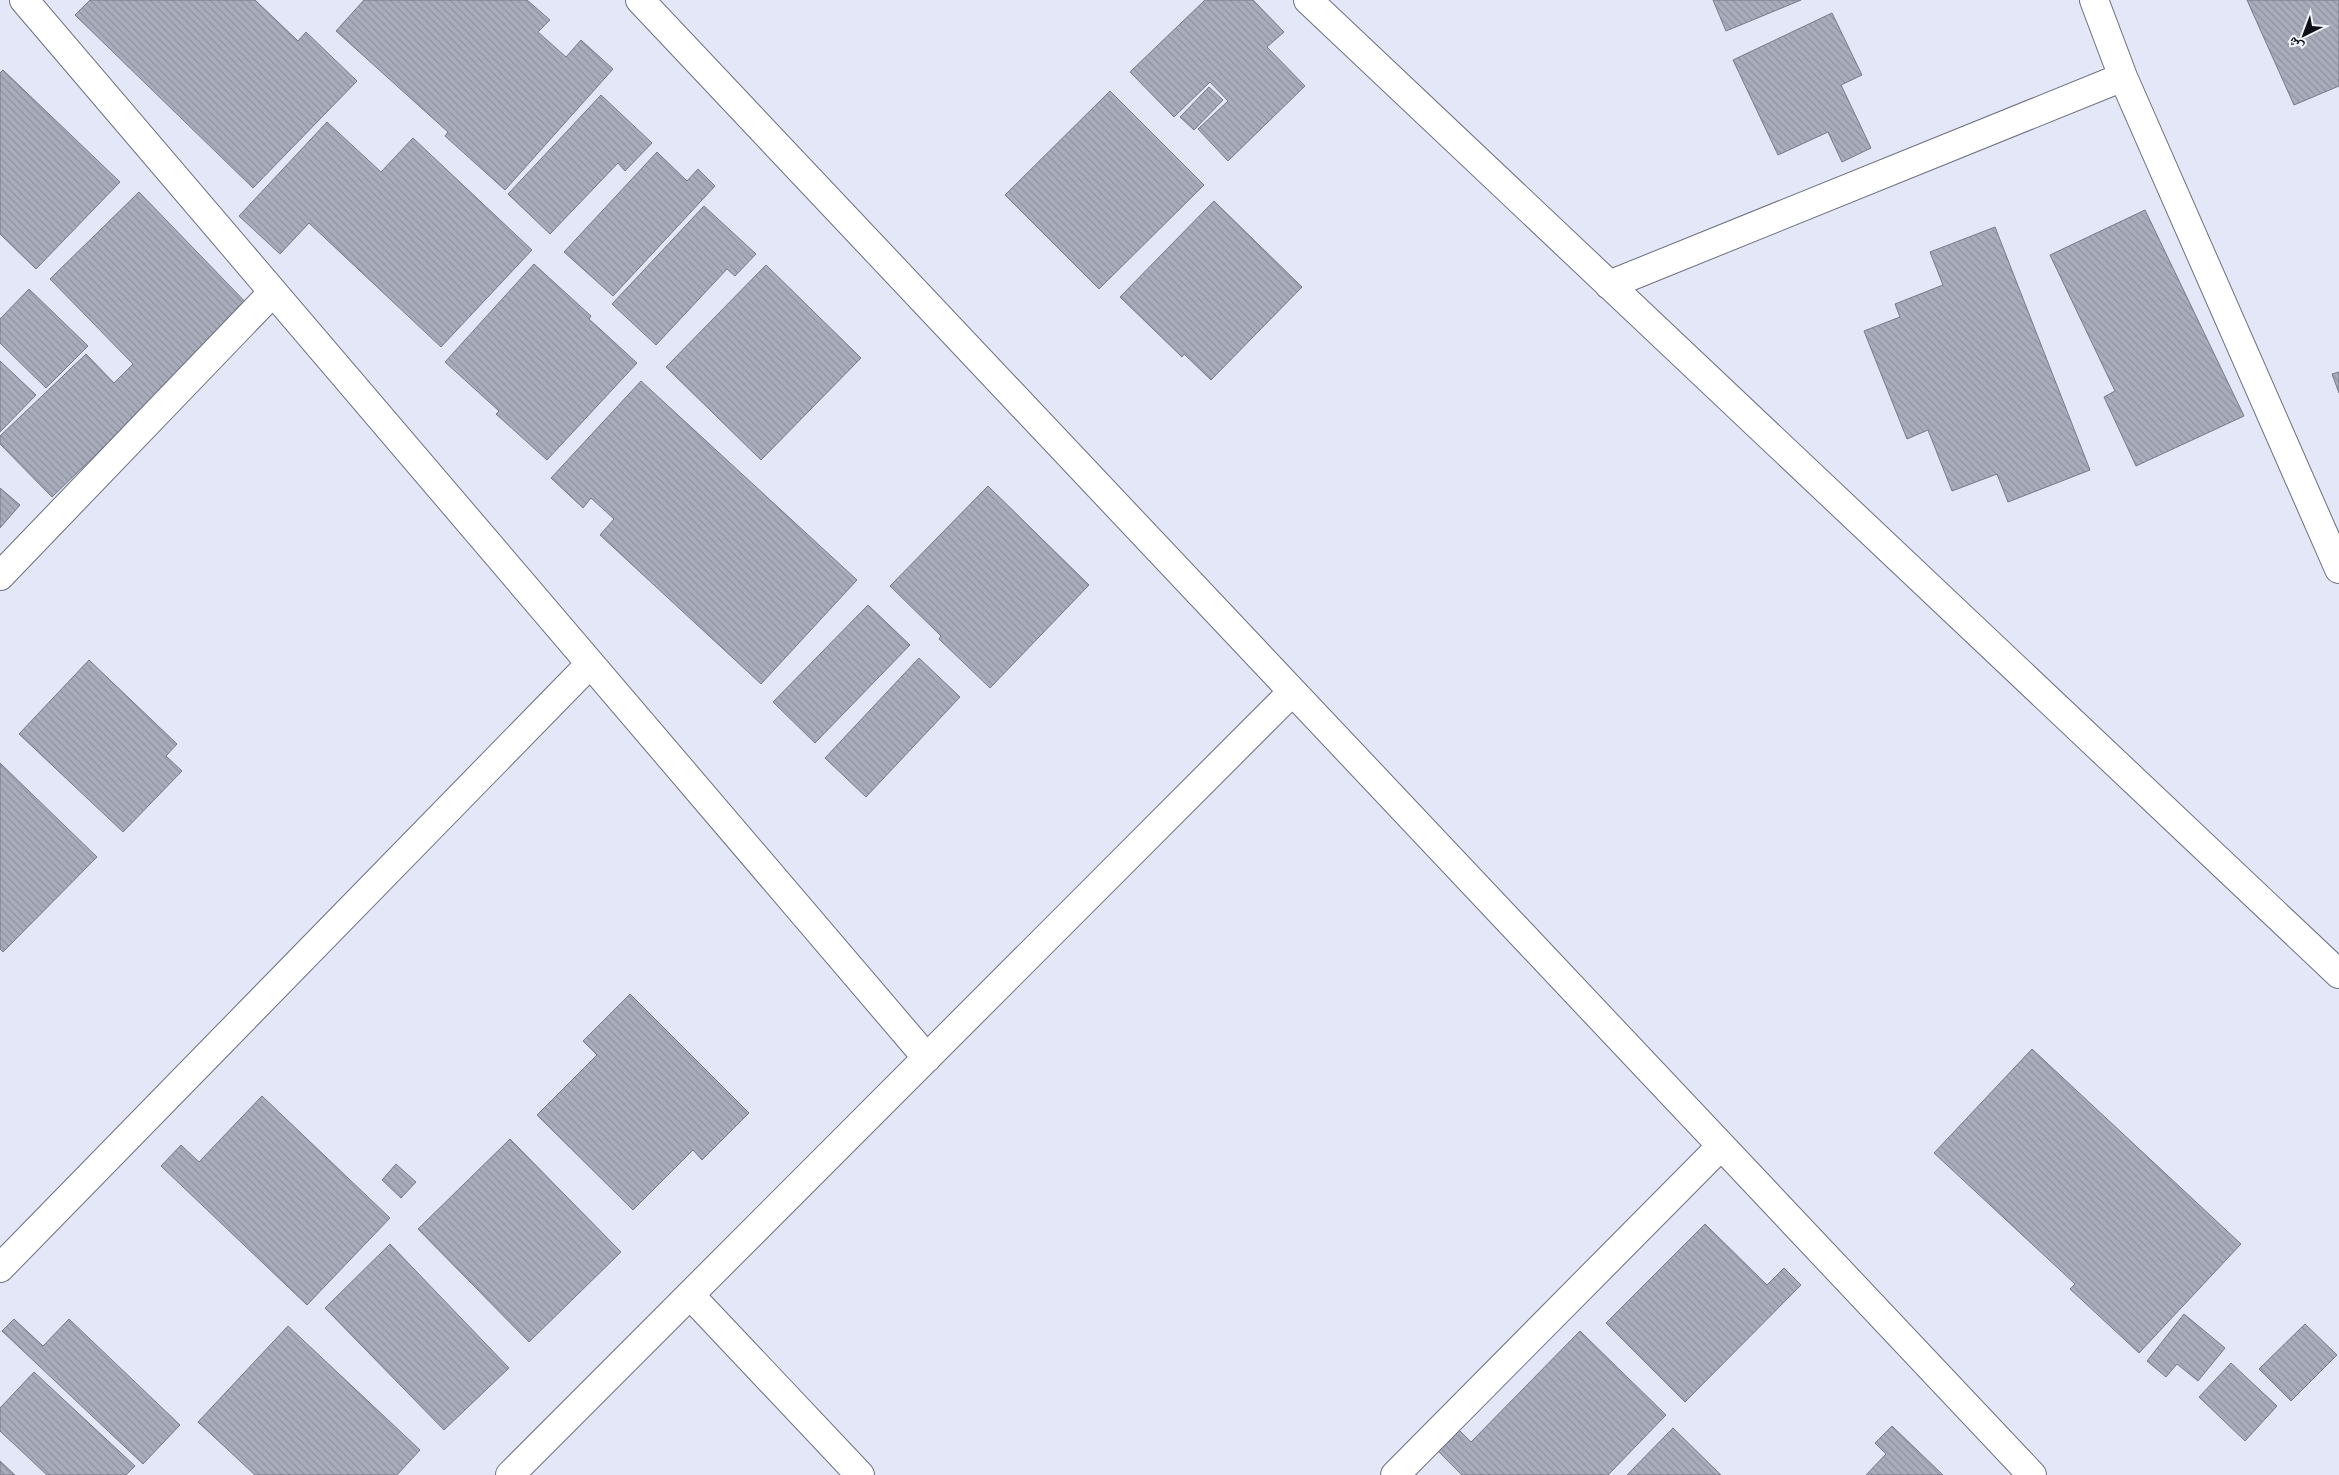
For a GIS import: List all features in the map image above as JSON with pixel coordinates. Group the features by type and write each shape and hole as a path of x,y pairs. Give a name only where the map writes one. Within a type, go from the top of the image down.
{"street":[{"path":"24,0 927,1058"},
{"path":"640,0 2032,1475"},
{"path":"1308,0 2339,974"},
{"path":"2094,0 2123,77 2339,568"},
{"path":"1609,285 2123,77"},
{"path":"0,576 273,292"},
{"path":"0,1268 590,664"},
{"path":"510,1475 1292,692"},
{"path":"1410,1470 1721,1146"},
{"path":"690,1295 860,1475"}],"building":[{"path":"90,0 255,0 298,41 306,32 357,81 253,188 75,15"},
{"path":"364,0 527,0 550,20 538,32 566,57 581,40 613,69 505,190 445,136 448,132 336,31"},
{"path":"1205,0 1253,0 1284,32 1267,47 1305,86 1228,161 1198,129 1228,101 1210,82 1174,117 1130,72"},
{"path":"1713,0 1801,0 1726,31"},
{"path":"2247,0 2339,0 2339,86 2294,105"},
{"path":"1832,13 1862,75 1841,85 1871,148 1842,162 1828,132 1778,155 1733,60"},
{"path":"3,70 120,182 36,269 0,234 0,73"},
{"path":"1209,87 1223,100 1194,130 1180,117"},
{"path":"1110,91 1204,185 1099,289 1005,195"},
{"path":"601,95 652,143 625,171 618,163 550,234 508,194"},
{"path":"327,122 381,172 413,138 532,250 441,347 309,223 280,254 239,216"},
{"path":"657,152 687,181 698,169 715,186 613,296 564,252"},
{"path":"139,192 256,313 171,382 52,497 0,444 0,436 86,354 114,383 133,364 50,279"},
{"path":"1214,201 1302,287 1211,380 1184,354 1182,357 1120,297"},
{"path":"704,206 756,254 735,276 727,269 656,345 612,304"},
{"path":"2145,210 2244,416 2136,466 2104,397 2115,391 2050,255"},
{"path":"1995,227 2090,470 2008,502 1997,474 1952,491 1928,430 1907,439 1864,331 1900,317 1895,304 1943,285 1930,252"},
{"path":"534,264 591,316 589,319 637,363 547,460 496,414 499,411 445,362"},
{"path":"766,265 861,358 761,460 666,367"},
{"path":"29,289 88,346 46,388 0,343 0,319"},
{"path":"0,361 36,395 0,432"},
{"path":"2339,372 2339,393 2332,374"},
{"path":"641,381 857,580 761,684 600,535 614,519 591,498 583,508 551,478"},
{"path":"988,486 1089,585 990,688 939,639 941,636 890,586"},
{"path":"0,488 20,505 0,528"},
{"path":"868,605 910,645 815,743 773,702"},
{"path":"919,658 960,697 866,797 825,758"},
{"path":"89,660 177,744 166,756 182,771 123,832 19,734"},
{"path":"0,763 97,857 3,952 0,949"},
{"path":"630,994 749,1113 702,1160 693,1150 633,1210 537,1115 597,1055 583,1041"},
{"path":"2032,1049 2241,1244 2139,1353 2070,1289 2075,1284 1934,1153"},
{"path":"262,1096 390,1218 307,1305 161,1166 181,1145 199,1162"},
{"path":"510,1139 621,1252 529,1342 418,1229"},
{"path":"396,1164 416,1182 401,1198 382,1180"},
{"path":"1705,1224 1767,1285 1784,1268 1801,1285 1685,1402 1606,1323"},
{"path":"390,1244 509,1368 444,1430 325,1308"},
{"path":"2184,1314 2225,1348 2198,1381 2177,1364 2166,1377 2147,1361"},
{"path":"14,1319 43,1346 69,1319 180,1425 143,1464 2,1331"},
{"path":"2305,1324 2337,1355 2291,1401 2259,1369"},
{"path":"288,1326 420,1450 397,1475 255,1475 198,1422"},
{"path":"1580,1331 1666,1415 1608,1475 1462,1475 1438,1451 1459,1430 1471,1442"},
{"path":"2231,1363 2277,1406 2245,1441 2199,1397"},
{"path":"34,1372 135,1466 126,1475 47,1475 0,1431 0,1408"},
{"path":"1892,1426 1943,1475 1866,1475 1886,1454 1875,1443"},
{"path":"1673,1428 1721,1475 1627,1475"},
{"path":"0,1461 15,1475 0,1475"}]}
